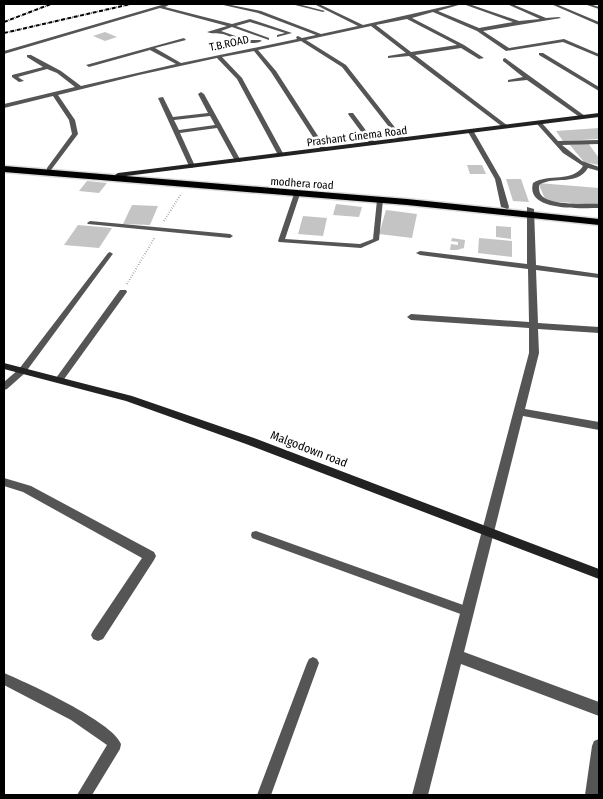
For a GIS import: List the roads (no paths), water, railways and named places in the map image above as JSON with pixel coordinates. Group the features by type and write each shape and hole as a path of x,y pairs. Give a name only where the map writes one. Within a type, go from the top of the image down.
{"main road":[{"path":"5,169 49,169 505,207 530,212 599,216"},
{"name":"modhera road","path":"5,169 530,212 599,222"}],"street":[{"path":"4,53 169,4"},
{"path":"221,4 259,12 320,34"},
{"path":"293,4 336,14"},
{"path":"316,4 361,26"},
{"name":"T.B.ROAD","path":"4,106 254,46 407,17 460,4"},
{"path":"465,4 518,22"},
{"path":"510,4 546,19"},
{"path":"553,4 599,24"},
{"path":"586,4 599,8"},
{"path":"159,6 232,26 267,39"},
{"path":"434,11 479,30 508,50 564,40 599,56"},
{"path":"407,17 481,58"},
{"path":"479,30 518,22 559,18"},
{"path":"209,32 250,20 301,38 344,66 402,140"},
{"path":"371,24 506,127"},
{"path":"215,31 254,46 273,70 324,150"},
{"path":"254,46 267,39 290,33"},
{"path":"89,65 184,39"},
{"path":"390,57 462,46"},
{"path":"151,48 180,64"},
{"path":"588,51 599,49"},
{"path":"541,54 599,89"},
{"path":"29,56 59,72 79,87"},
{"path":"218,56 239,78 281,155"},
{"path":"505,60 583,117"},
{"path":"20,81 14,76 47,67"},
{"path":"510,81 528,78"},
{"path":"49,169 74,134 72,120 54,93"},
{"path":"201,94 238,161"},
{"path":"162,98 192,166"},
{"path":"170,119 212,114"},
{"path":"351,114 373,144"},
{"name":"Prashant Cinema Road","path":"118,176 599,115"},
{"path":"539,123 570,158 586,166 599,169"},
{"path":"176,132 218,126"},
{"path":"471,132 498,179 505,207"},
{"path":"558,144 599,142"},
{"path":"586,166 584,172 576,177 540,179 534,184 535,192 541,200 560,204 599,206"},
{"path":"420,795 486,532 534,353 530,212"},
{"path":"420,253 599,276"},
{"path":"411,317 599,330"},
{"name":"Malgodown road","path":"4,366 128,398 250,441 599,574"},
{"path":"4,387 22,371"},
{"path":"518,411 599,426"},
{"path":"4,482 27,489 150,556 98,635"},
{"path":"456,654 599,709"},
{"path":"593,795 599,746"}],"lane":[{"path":"297,194 281,241 361,246 376,240 380,200"},
{"path":"90,223 230,236"},
{"path":"22,371 110,254"},
{"path":"58,380 123,292"},
{"path":"256,535 466,611"},
{"path":"264,795 313,664"},
{"path":"4,679 69,710 102,732 115,744 84,795"}],"railway":[{"path":"4,22 51,4"},
{"path":"4,33 131,4"}]}
